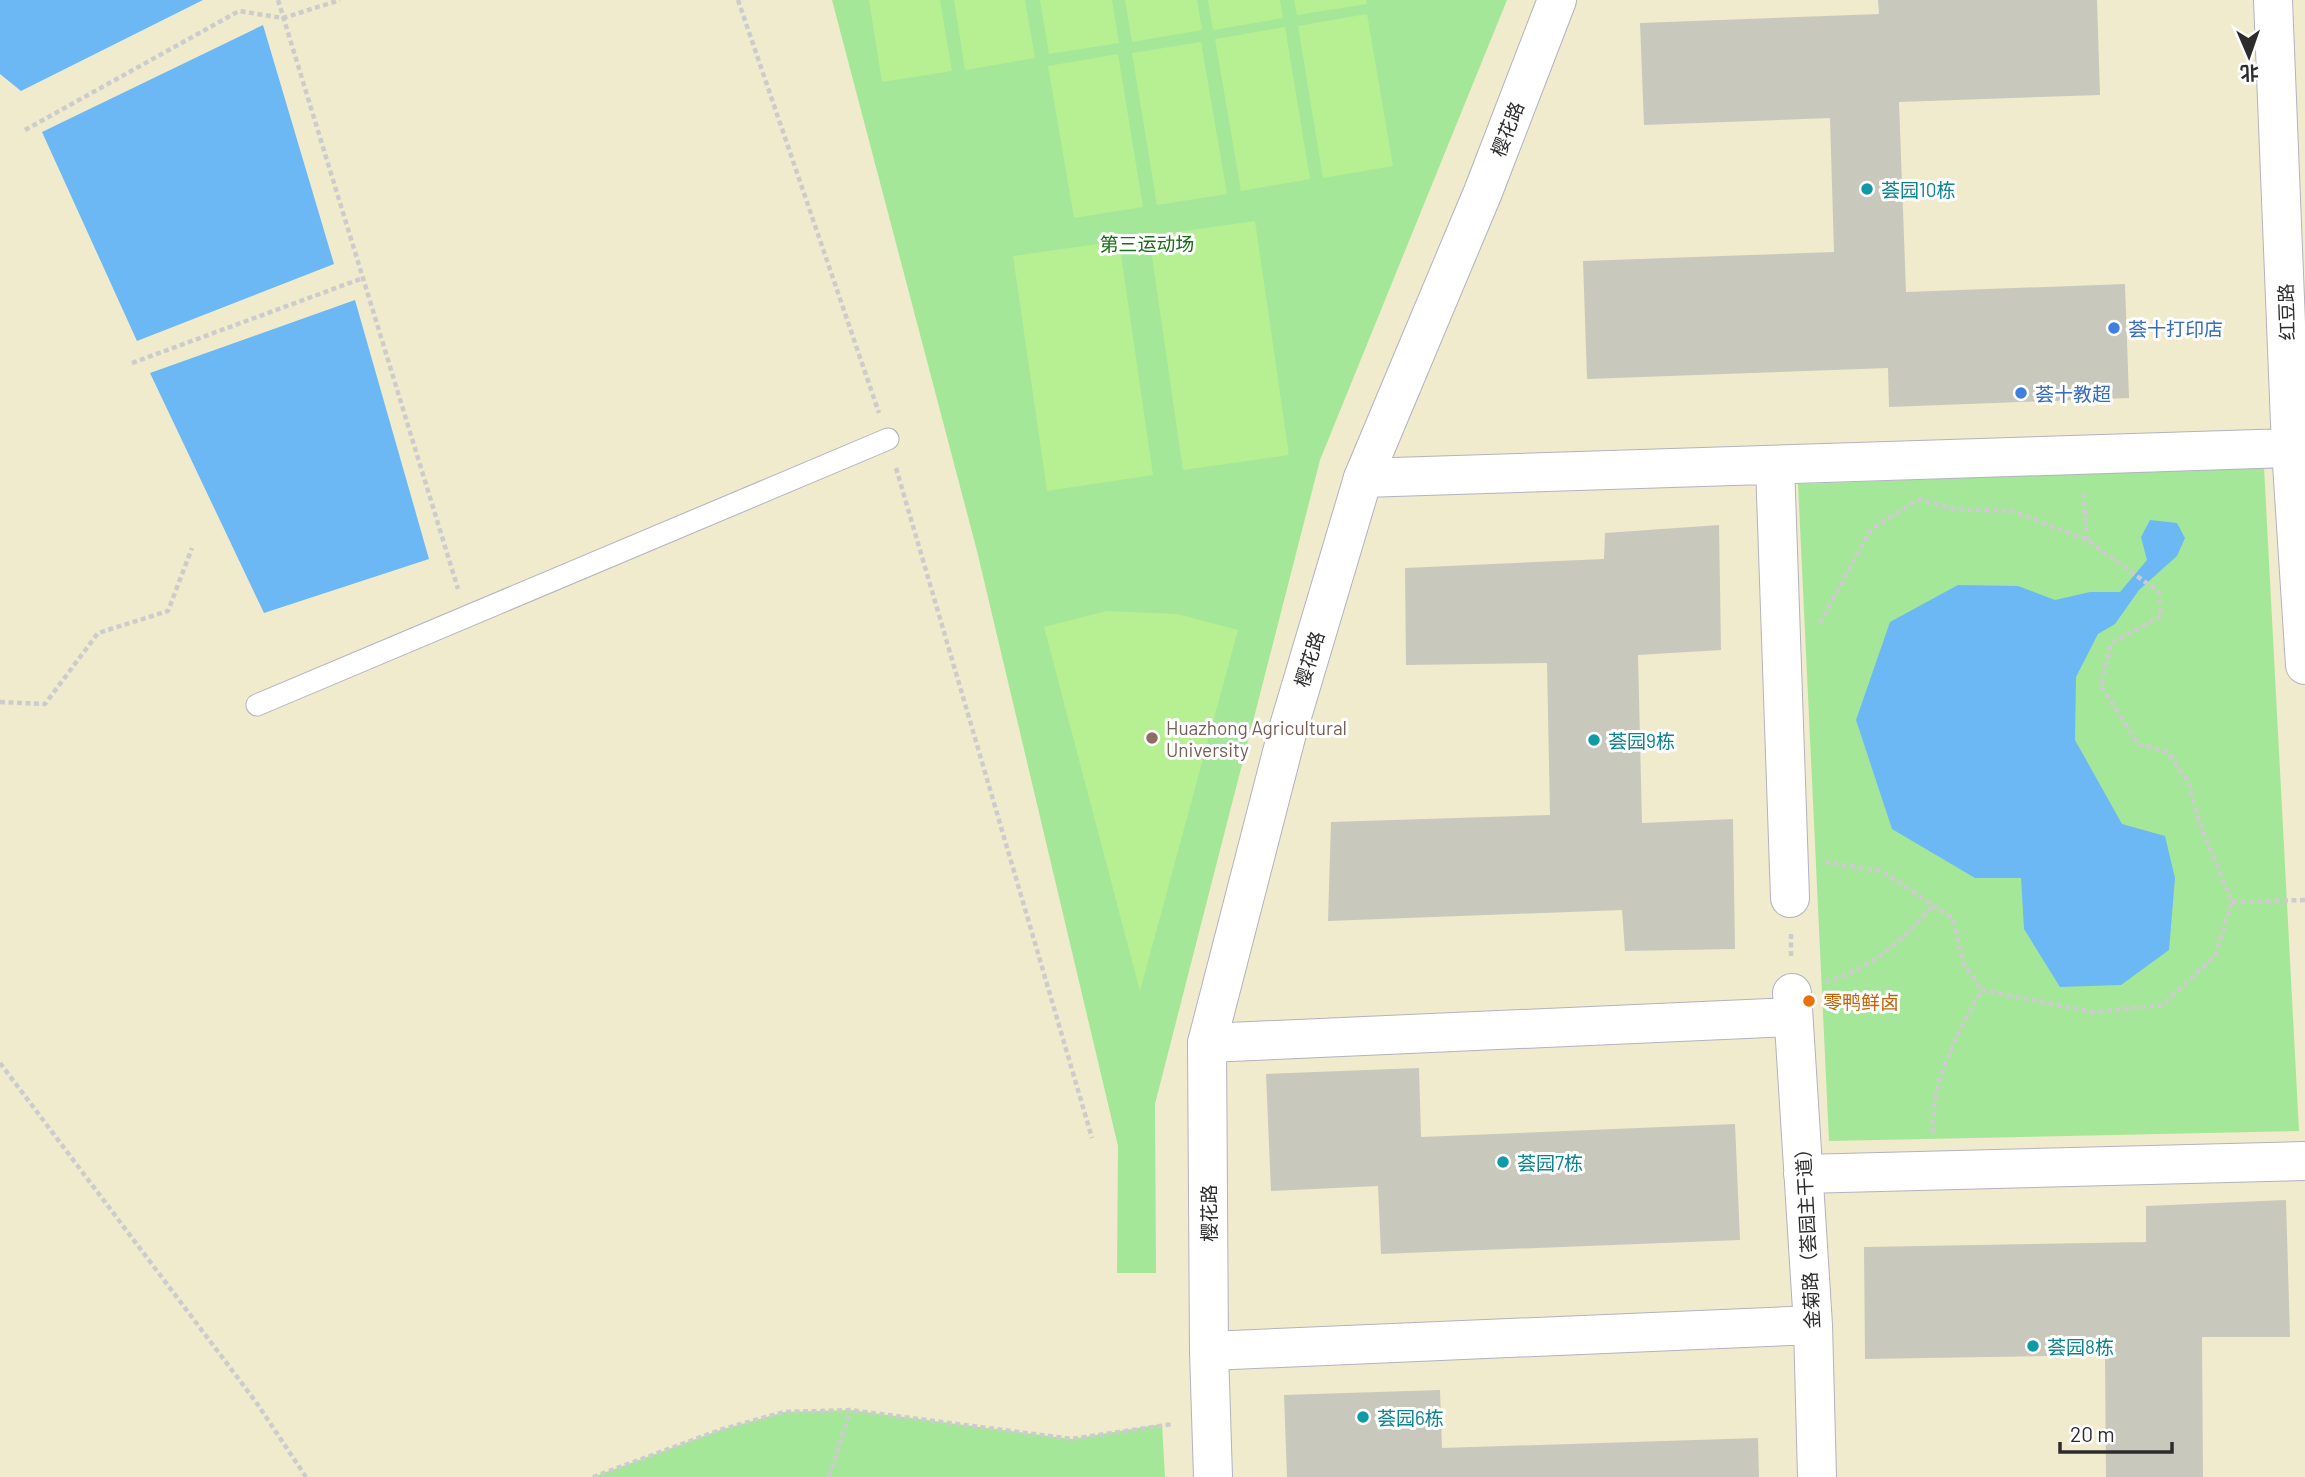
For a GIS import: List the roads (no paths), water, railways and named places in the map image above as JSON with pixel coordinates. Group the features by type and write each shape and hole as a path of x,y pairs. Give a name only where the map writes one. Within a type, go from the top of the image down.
{"street":[{"name":"樱花路","path":"1213,1477 1209,1351 1207,1043 1287,733 1363,478 1483,192 1558,0"},
{"name":"红豆路","path":"2273,0 2293,182 2291,448 2305,665"},
{"path":"1363,478 2291,448"},
{"path":"1774,465 1790,898"},
{"name":"金菊路（荟园主干道）","path":"1207,1043 1793,1004 1813,1325 1816,1477"},
{"path":"1803,1174 2305,1161"},
{"path":"1209,1351 1813,1325"}],"lane":[{"path":"257,705 888,439"}],"water":[{"path":"0,0 203,0 21,91 0,74"},
{"path":"263,25 334,264 137,341 42,132"},
{"path":"355,300 429,559 264,613 150,373"},
{"path":"2150,520 2177,523 2185,538 2177,556 2139,590 2115,624 2098,634 2076,677 2075,740 2122,824 2165,836 2175,878 2169,950 2121,985 2060,987 2024,929 2021,878 1975,878 1892,829 1856,720 1890,622 1958,585 2018,586 2055,600 2090,592 2120,592 2147,560 2141,537"}],"place":[{"name":"荟园10栋","path":"1867,189"},
{"name":"荟十打印店","path":"2114,328"},
{"name":"荟十教超","path":"2021,393"},
{"name":"Huazhong Agricultural University","path":"1152,738"},
{"name":"荟园9栋","path":"1594,740"},
{"name":"零鸭鲜卤","path":"1809,1001"},
{"name":"荟园7栋","path":"1503,1162"},
{"name":"荟园8栋","path":"2033,1346"},
{"name":"荟园6栋","path":"1363,1417"}],"park label":[{"name":"第三运动场","path":"1147,243"}]}
